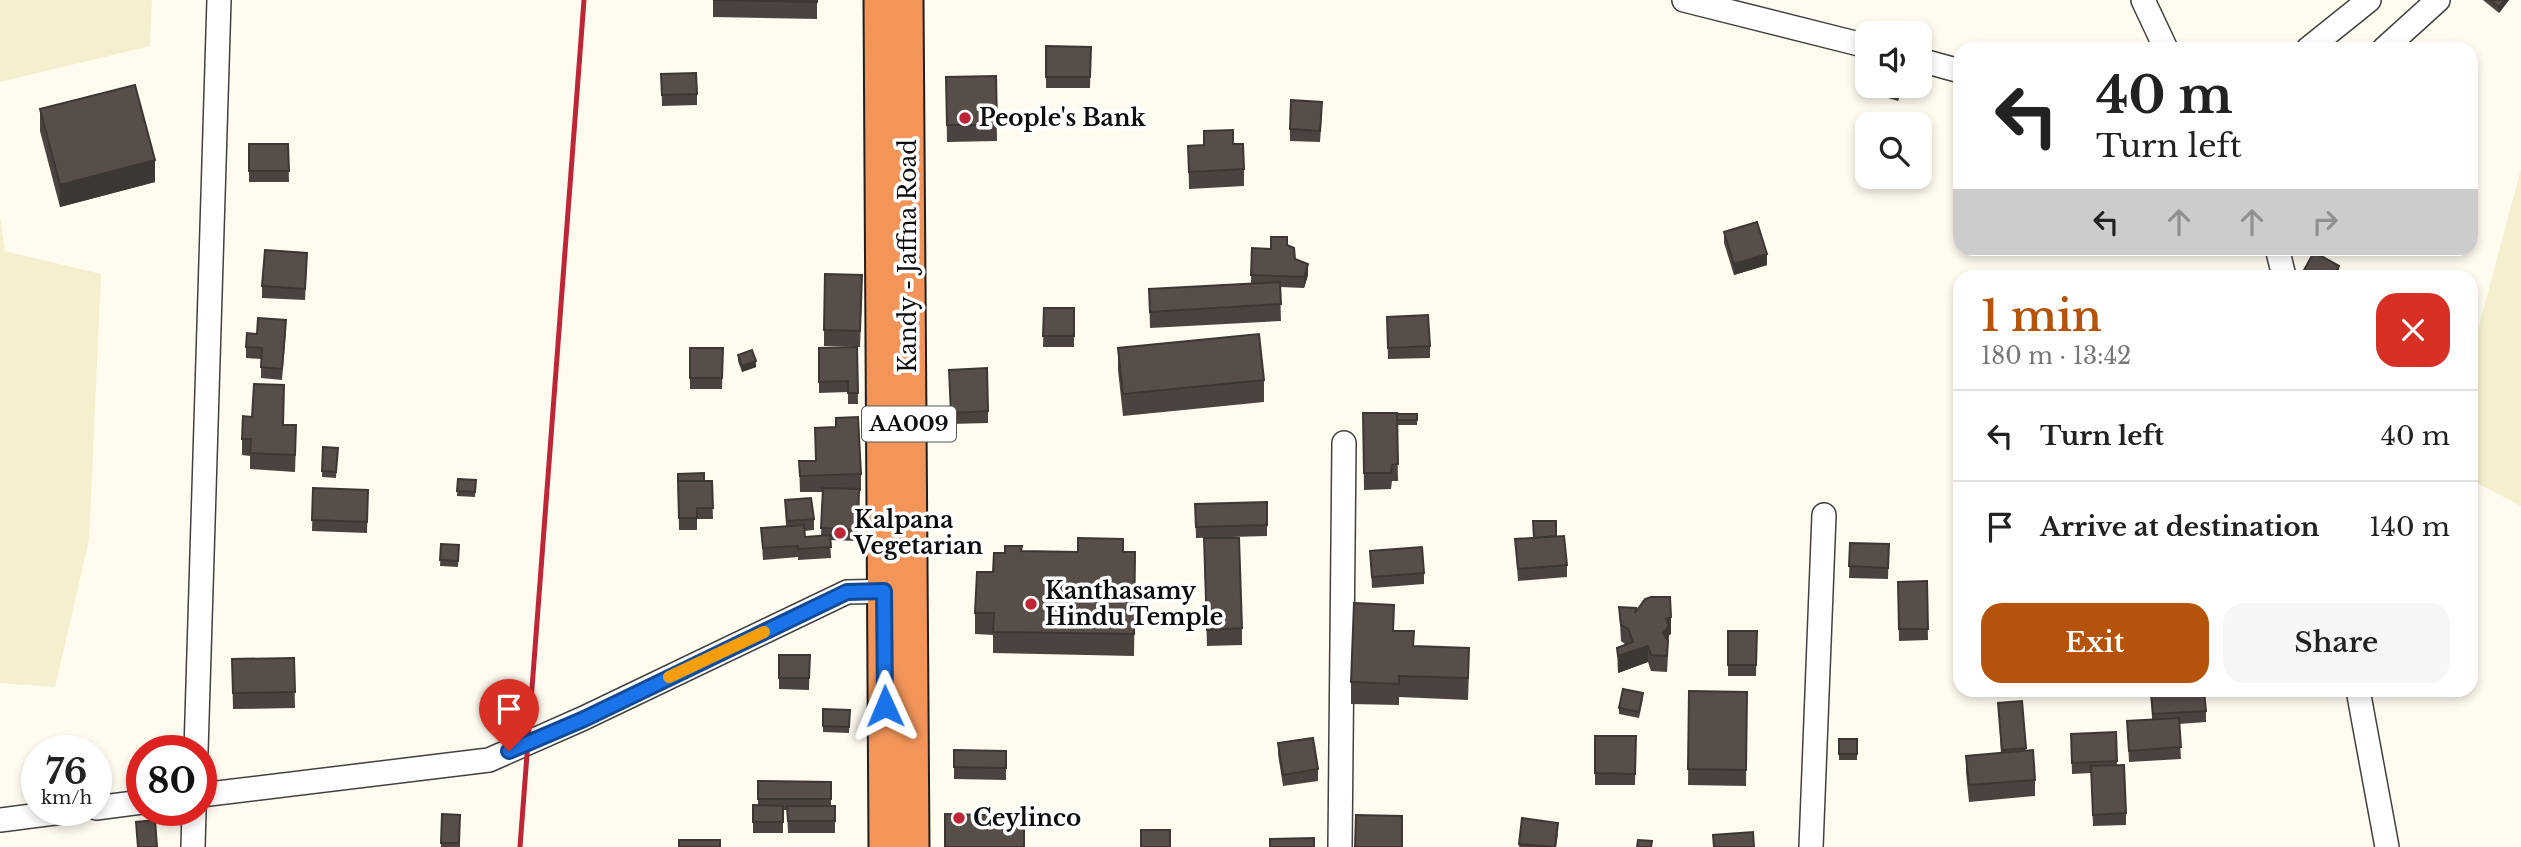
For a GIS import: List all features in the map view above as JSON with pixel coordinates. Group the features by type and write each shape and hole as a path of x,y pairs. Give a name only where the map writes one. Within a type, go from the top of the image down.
{"highway":[{"name":"Kandy - Jaffna Road","path":"881,0 897,591 912,847"},
{"name":"Kandy - Jaffna Road","path":"886,847 897,591 906,0"}],"street":[{"path":"196,735 219,0"},
{"path":"1684,0 1855,43"},
{"path":"2143,0 2163,42"},
{"path":"2317,42 2369,0"},
{"path":"2392,42 2438,0"},
{"path":"1932,63 1953,69"},
{"path":"1340,847 1343,443"},
{"path":"1811,847 1824,515"},
{"path":"217,793 489,760 584,719 847,592 897,591"},
{"path":"2359,697 2387,847"},
{"path":"0,820 21,817"},
{"path":"193,847 194,826"}],"shaded area":[{"path":"0,0 152,0 150,46 0,82"},
{"path":"2521,169 2521,506 2478,484 2478,330"},
{"path":"0,217 5,251 101,274 89,540 55,687 0,683"}],"building":[{"path":"713,0 817,0 817,2"},
{"path":"2490,0 2505,0 2499,7"},
{"path":"1046,46 1091,47 1090,77 1046,77"},
{"path":"696,73 697,94 662,95 661,74"},
{"path":"996,76 997,125 947,125 946,77"},
{"path":"135,85 155,160 60,185 40,109"},
{"path":"1291,100 1322,102 1320,131 1290,129"},
{"path":"1233,130 1233,144 1243,144 1244,169 1189,172 1188,146 1204,145 1204,131"},
{"path":"249,144 288,144 289,171 249,171"},
{"path":"1757,222 1767,254 1734,264 1724,232"},
{"path":"1271,237 1287,237 1287,245 1294,248 1295,259 1308,264 1304,277 1251,275 1252,248 1271,249"},
{"path":"265,250 307,253 305,289 262,286"},
{"path":"2312,256 2321,256 2339,266 2337,270 2304,270"},
{"path":"825,274 862,275 860,331 824,330"},
{"path":"1280,282 1281,304 1150,312 1149,289"},
{"path":"1044,308 1074,308 1074,336 1043,336"},
{"path":"1428,315 1430,346 1388,348 1387,317"},
{"path":"258,318 286,320 282,369 261,367 262,348 246,347 247,333 257,334"},
{"path":"1259,334 1264,380 1123,394 1118,348"},
{"path":"857,347 858,393 848,393 848,381 819,382 819,348"},
{"path":"690,348 723,348 722,378 690,378"},
{"path":"752,350 756,361 742,366 738,355"},
{"path":"987,368 988,411 951,413 949,370"},
{"path":"254,384 284,385 283,425 296,425 295,455 250,453 251,439 242,439 243,416 252,417"},
{"path":"1363,413 1397,413 1398,464 1392,465 1391,473 1364,473"},
{"path":"1397,414 1417,414 1417,420 1397,420"},
{"path":"858,417 861,474 800,476 799,461 816,461 815,428 836,427 836,418"},
{"path":"323,447 338,448 336,472 322,471"},
{"path":"704,473 704,481 678,481 678,474"},
{"path":"458,479 476,480 475,492 457,491"},
{"path":"678,481 712,481 713,508 697,508 697,518 679,518"},
{"path":"313,488 368,490 367,522 312,520"},
{"path":"823,488 859,489 858,530 821,528"},
{"path":"811,498 814,519 787,521 785,500"},
{"path":"1267,502 1267,525 1196,527 1195,504"},
{"path":"1533,521 1556,521 1556,536 1534,538"},
{"path":"804,525 805,537 830,535 831,547 763,548 761,528"},
{"path":"1564,536 1567,565 1518,569 1515,539"},
{"path":"1078,538 1123,539 1123,552 1135,552 1134,634 993,632 994,613 975,613 977,572 993,572 994,553 1005,553 1005,546 1022,546 1021,551 1078,552"},
{"path":"1204,538 1239,538 1242,628 1207,630"},
{"path":"1850,543 1889,544 1888,568 1849,566"},
{"path":"441,544 459,545 458,561 440,560"},
{"path":"1422,547 1424,573 1372,577 1370,551"},
{"path":"1927,581 1928,629 1899,629 1898,582"},
{"path":"1670,597 1671,617 1666,619 1669,626 1663,633 1668,641 1667,656 1651,655 1648,646 1618,656 1617,648 1633,642 1628,629 1621,625 1619,607 1636,608 1635,613 1645,599"},
{"path":"1354,603 1394,605 1393,631 1414,631 1413,646 1469,648 1468,678 1399,676 1399,684 1351,682"},
{"path":"1728,631 1757,631 1756,665 1728,665"},
{"path":"779,655 810,655 809,678 779,678"},
{"path":"294,658 295,692 233,693 232,659"},
{"path":"1623,689 1643,693 1639,712 1619,708"},
{"path":"1689,691 1747,692 1746,770 1688,769"},
{"path":"2151,697 2205,697 2206,711 2153,714"},
{"path":"2022,701 2026,748 2002,750 1998,703"},
{"path":"823,709 850,710 849,727 823,726"},
{"path":"2179,718 2181,747 2129,751 2127,721"},
{"path":"2116,732 2117,761 2072,763 2071,734"},
{"path":"1595,736 1636,736 1635,774 1595,773"},
{"path":"1313,738 1318,769 1283,775 1278,743"},
{"path":"1839,739 1857,739 1857,754 1839,754"},
{"path":"954,750 1006,751 1006,768 954,767"},
{"path":"2033,750 2035,780 1969,785 1966,756"},
{"path":"2124,765 2126,813 2093,815 2091,766"},
{"path":"758,781 831,782 831,799 758,799"},
{"path":"753,805 783,806 783,822 753,822"},
{"path":"787,806 835,806 835,821 788,821"},
{"path":"442,814 460,815 459,843 441,843"},
{"path":"945,814 1024,816 1024,847 945,847"},
{"path":"1356,815 1402,816 1402,847 1355,847"},
{"path":"1522,818 1558,823 1555,847 1519,844"},
{"path":"136,826 155,826 157,847 138,847"},
{"path":"1141,830 1170,830 1170,847 1141,847"},
{"path":"1753,832 1754,847 1714,847 1713,835"},
{"path":"1314,838 1314,847 1270,847 1270,839"},
{"path":"679,840 720,840 720,847 679,847"},
{"path":"1638,840 1652,841 1651,847 1637,847"}],"railway":[{"path":"520,847 584,0"}],"slow traffic":[{"path":"669,677 764,632"}],"place":[{"name":"People's Bank","path":"965,118"},
{"name":"Kalpana Vegetarian","path":"840,533"},
{"name":"Kanthasamy Hindu Temple","path":"1031,604"},
{"name":"Ceylinco","path":"959,818"}],"route":[{"path":"509,751 584,719 847,592 884,591 885,706"}]}
